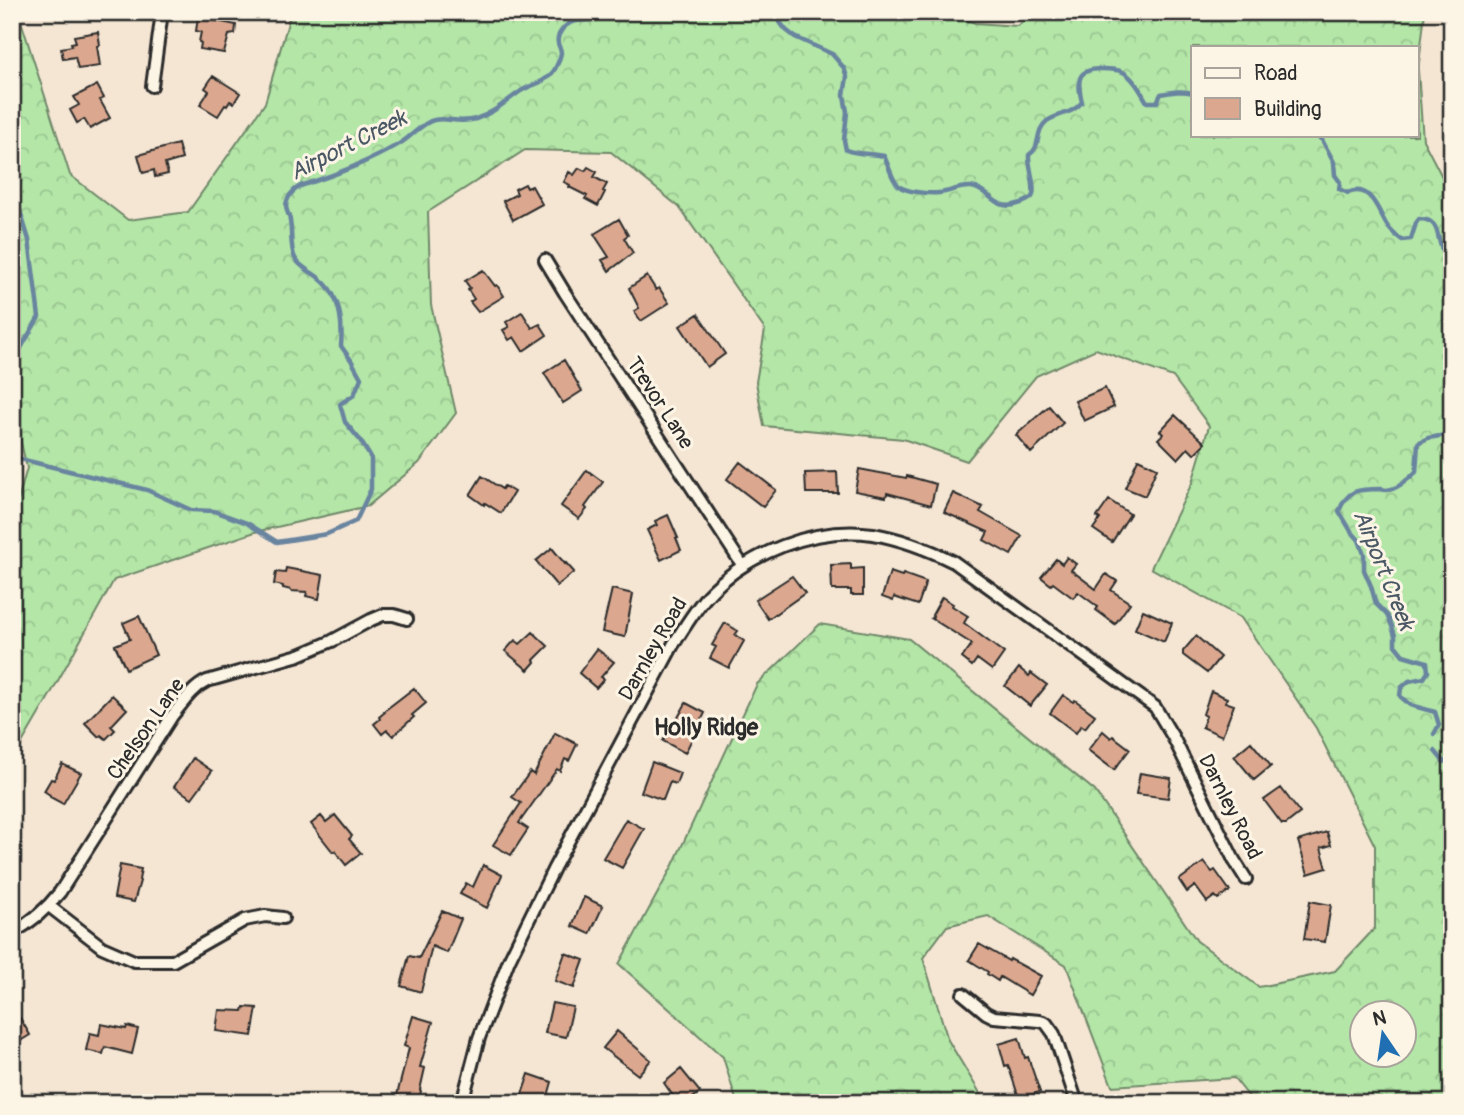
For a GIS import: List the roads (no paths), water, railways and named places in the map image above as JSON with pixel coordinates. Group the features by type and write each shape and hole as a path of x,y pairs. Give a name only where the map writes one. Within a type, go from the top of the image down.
{"street":[{"path":"152,86 162,12"},
{"name":"Trevor Lane","path":"545,260 743,566"},
{"name":"Darnley Road","path":"462,1103 479,1038 509,960 554,868 673,645 693,613 724,579 756,557 807,539 855,533 898,539 954,562 1155,707 1246,879"},
{"name":"Chelson Lane","path":"12,933 29,924 60,892 172,716 200,684 299,655 383,615 407,619"},
{"path":"49,906 102,947 134,961 173,961 245,920 265,916 283,918"},
{"path":"963,994 994,1017 1046,1023 1054,1034 1077,1103"}],"waterway":[{"name":"Airport Creek","path":"12,457 147,490 191,510 214,511 247,523 277,542 327,534 356,521 371,489 371,458 345,422 340,404 354,395 361,378 341,346 339,309 332,292 319,278 299,264 293,254 290,219 286,208 288,198 302,185 354,167 388,150 430,121 476,119 541,82 555,68 561,51 558,36 562,30 572,22 593,19 598,12"},
{"name":"Airport Creek","path":"718,12 741,17 752,12"},
{"name":"Airport Creek","path":"772,12 786,30 832,54 844,68 847,77 844,95 847,112 844,140 846,150 884,156 899,186 915,192 939,193 971,187 998,203 1010,206 1031,198 1034,189 1029,155 1035,148 1043,125 1082,102 1079,82 1087,71 1107,69 1123,72 1134,81 1147,102 1157,102 1161,94 1181,91 1191,93"},
{"name":"Airport Creek","path":"1317,136 1334,162 1335,175 1340,182 1339,189 1368,195 1389,229 1402,240 1411,239 1419,219 1431,222 1443,251 1452,264"},
{"name":"Airport Creek","path":"12,185 29,240 39,317 12,359"},
{"name":"Airport Creek","path":"1434,734 1439,725 1435,712 1410,705 1400,696 1401,688 1409,681 1424,678 1428,672 1427,662 1403,655 1395,645 1392,626 1387,615 1376,604 1364,570 1364,554 1359,540 1339,511 1350,494 1366,489 1389,490 1402,484 1416,472 1418,443 1428,438 1452,434"},
{"name":"Airport Creek","path":"1435,751 1444,762 1452,758"}],"district":[{"name":"Holly Ridge","path":"706,727"}]}
